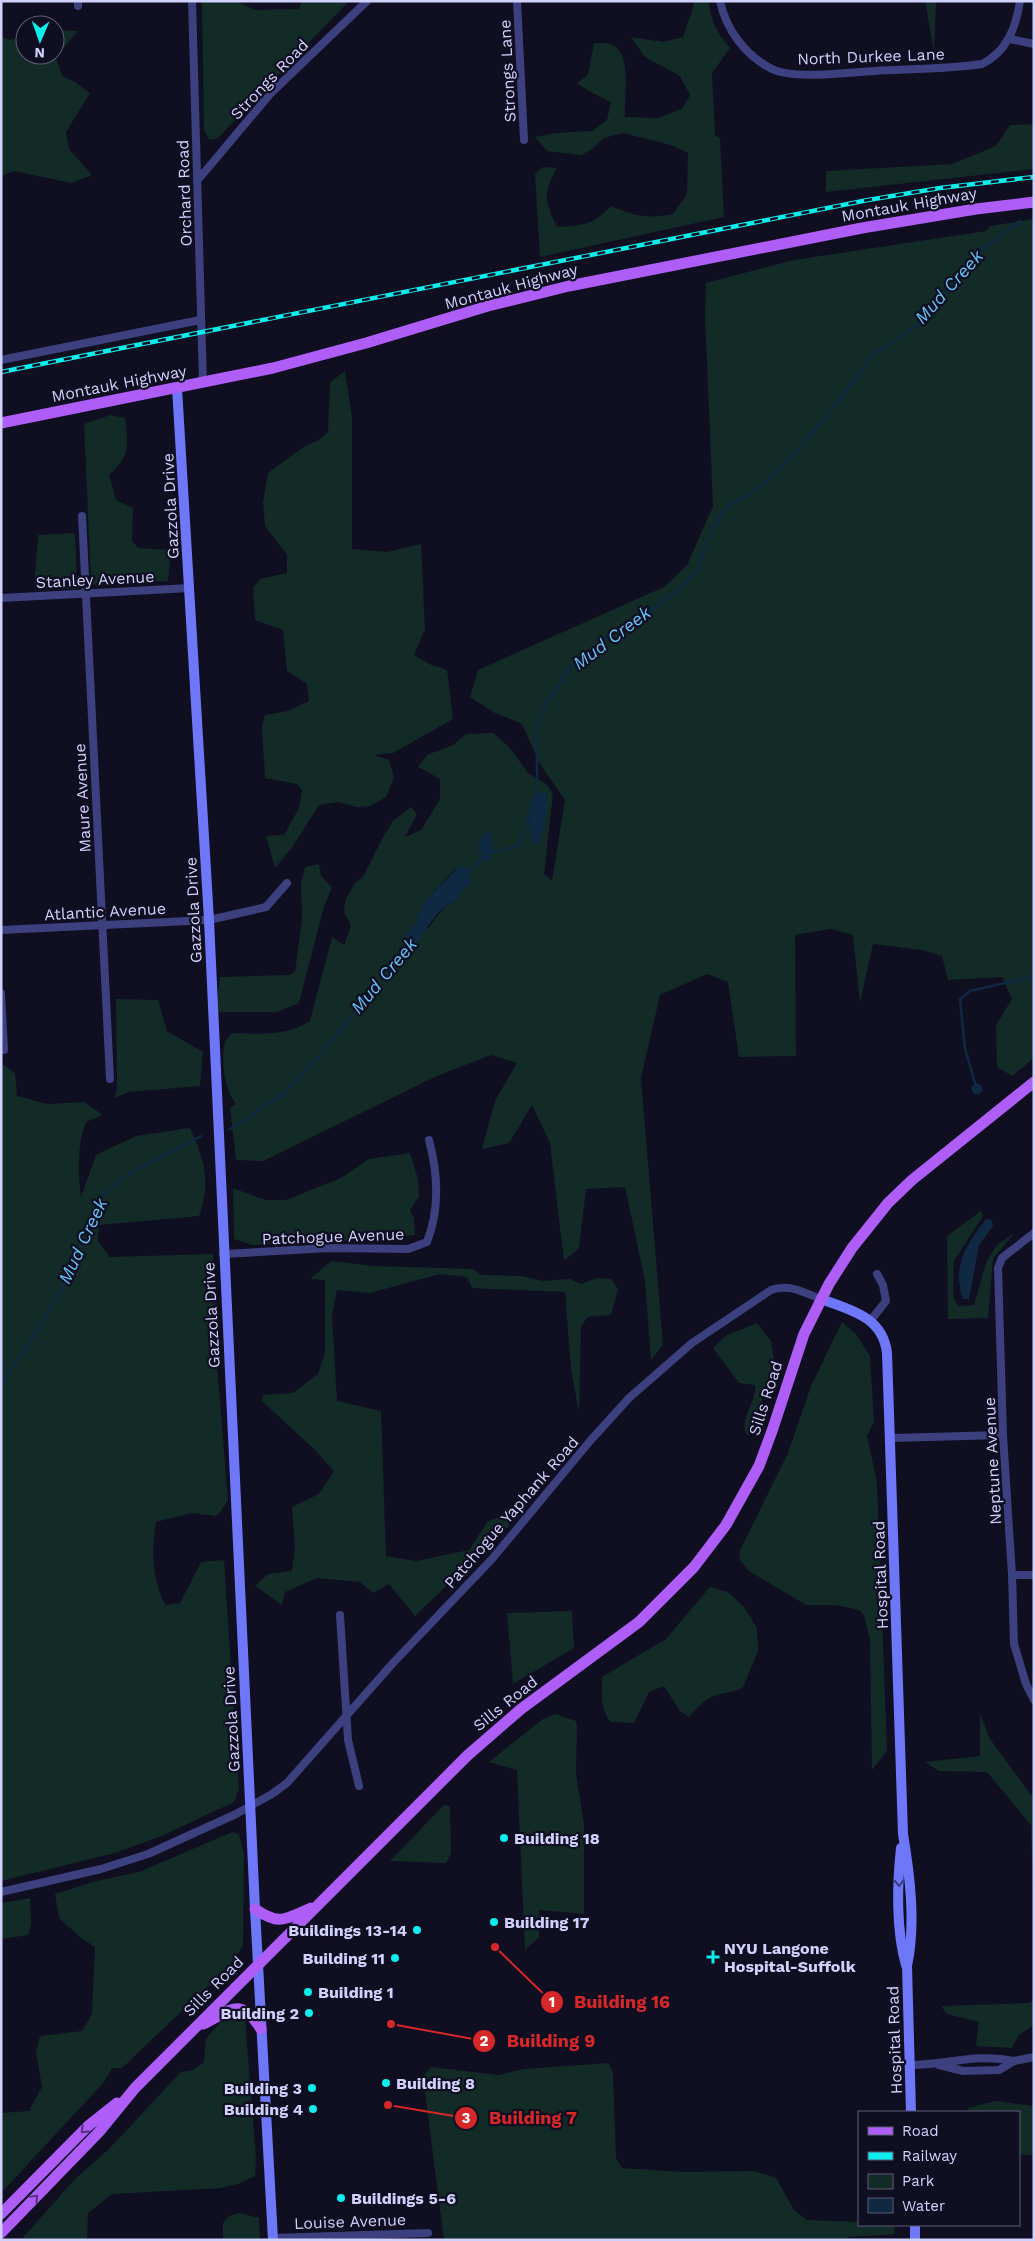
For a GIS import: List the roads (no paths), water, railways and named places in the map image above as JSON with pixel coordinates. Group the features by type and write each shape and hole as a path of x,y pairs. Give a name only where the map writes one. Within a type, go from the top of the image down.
{"main road":[{"name":"Montauk Highway","path":"1,423 203,383 320,356 488,306 569,286 871,226 966,210 1034,202"},
{"name":"Sills Road","path":"1,2233 99,2132 135,2088 315,1906 480,1744 527,1705 639,1622 674,1589 705,1554 726,1526 759,1466 796,1354 821,1299 852,1248 888,1203 930,1164 1034,1082"},
{"path":"254,1909 266,1917 277,1920 315,1906"},
{"path":"194,2028 229,2011 239,2009 251,2014 261,2029"},
{"name":"Sills Road","path":"1,2214 88,2126 135,2088"}],"street":[{"name":"Orchard Road","path":"192,1 203,383"},
{"name":"Strongs Road","path":"197,181 271,93 367,1"},
{"name":"Strongs Lane","path":"517,1 524,140"},
{"name":"North Durkee Lane","path":"720,1 729,28 753,56 774,69 806,75 982,64 994,58 1010,39 1020,1"},
{"path":"1010,39 1034,44"},
{"path":"1,360 200,320"},
{"name":"Gazzola Drive","path":"178,388 209,920 251,1805 254,1909 273,2239"},
{"name":"Maure Avenue","path":"82,516 110,1079"},
{"name":"Stanley Avenue","path":"1,598 190,588"},
{"name":"Atlantic Avenue","path":"1,930 209,920 266,907 287,883"},
{"path":"1,993 4,1050"},
{"name":"Patchogue Avenue","path":"224,1254 329,1248 408,1249 427,1242 434,1226 437,1189 436,1169 429,1140"},
{"name":"Neptune Avenue","path":"1034,1233 1002,1258 998,1268 1014,1644 1026,1684 1034,1700"},
{"path":"821,1299 862,1314 871,1320 886,1301 884,1285 877,1274"},
{"name":"Patchogue Yaphank Road","path":"1,1892 126,1862 178,1841 272,1794 287,1782 492,1559 590,1441 652,1376 692,1343 771,1290 787,1287 821,1299"},
{"name":"Hospital Road","path":"871,1320 880,1331 886,1346 891,1438 903,1834 909,1872 911,1948 907,1966 911,2111"},
{"path":"891,1438 1004,1435"},
{"path":"1012,1575 1034,1575"},
{"path":"340,1615 348,1740 359,1786"},
{"path":"937,2064 963,2071 999,2070 1014,2062 1034,2057"},
{"path":"910,2065 937,2064 960,2058 997,2058 1014,2062"},
{"path":"978,2058 978,2071"},
{"path":"915,2226 916,2240"},
{"name":"Louise Avenue","path":"273,2239 428,2233"}],"water":[{"path":"544,791 547,801 546,816 540,844 536,846 532,842 531,836 530,804 537,793"},
{"path":"488,830 492,841 492,849 489,860 485,861 478,851 480,839"},
{"path":"460,865 468,869 472,882 459,894 457,900 438,913 415,945 405,937 406,933 415,925 423,904"},
{"path":"977,1083 983,1089 977,1095 971,1089"},
{"path":"986,1219 992,1220 993,1226 979,1245 969,1299 963,1299 959,1276 960,1265 967,1246"}],"waterway":[{"name":"Mud Creek","path":"537,794 537,725 547,703 571,666 618,629 649,612 678,590 697,571 704,547 723,510 763,485 795,453 838,402 872,356 921,322 974,255 1020,221"},
{"name":"Mud Creek","path":"489,853 518,846 530,813"},
{"name":"Mud Creek","path":"467,873 485,856"},
{"name":"Mud Creek","path":"230,1129 285,1093 323,1051 413,942"},
{"path":"976,1086 965,1049 960,999 970,991 1031,977 1034,971"},
{"name":"Mud Creek","path":"1,1384 33,1337 74,1269 86,1226 100,1196 126,1176 201,1136"}],"railway":[{"path":"1,372 868,200 940,188 1034,177"}],"place":[{"name":"Building 18","path":"504,1838"},
{"name":"Building 17","path":"494,1922"},
{"name":"Buildings 13-14","path":"417,1930"},
{"name":"Building 16","path":"495,1947"},
{"name":"NYU Langone Hospital-Suffolk","path":"713,1957"},
{"name":"Building 11","path":"395,1958"},
{"name":"Building 1","path":"308,1992"},
{"name":"Building 2","path":"309,2013"},
{"name":"Building 9","path":"391,2024"},
{"name":"Building 8","path":"386,2083"},
{"name":"Building 3","path":"312,2088"},
{"name":"Building 7","path":"388,2105"},
{"name":"Building 4","path":"313,2109"},
{"name":"Buildings 5-6","path":"341,2198"}]}
